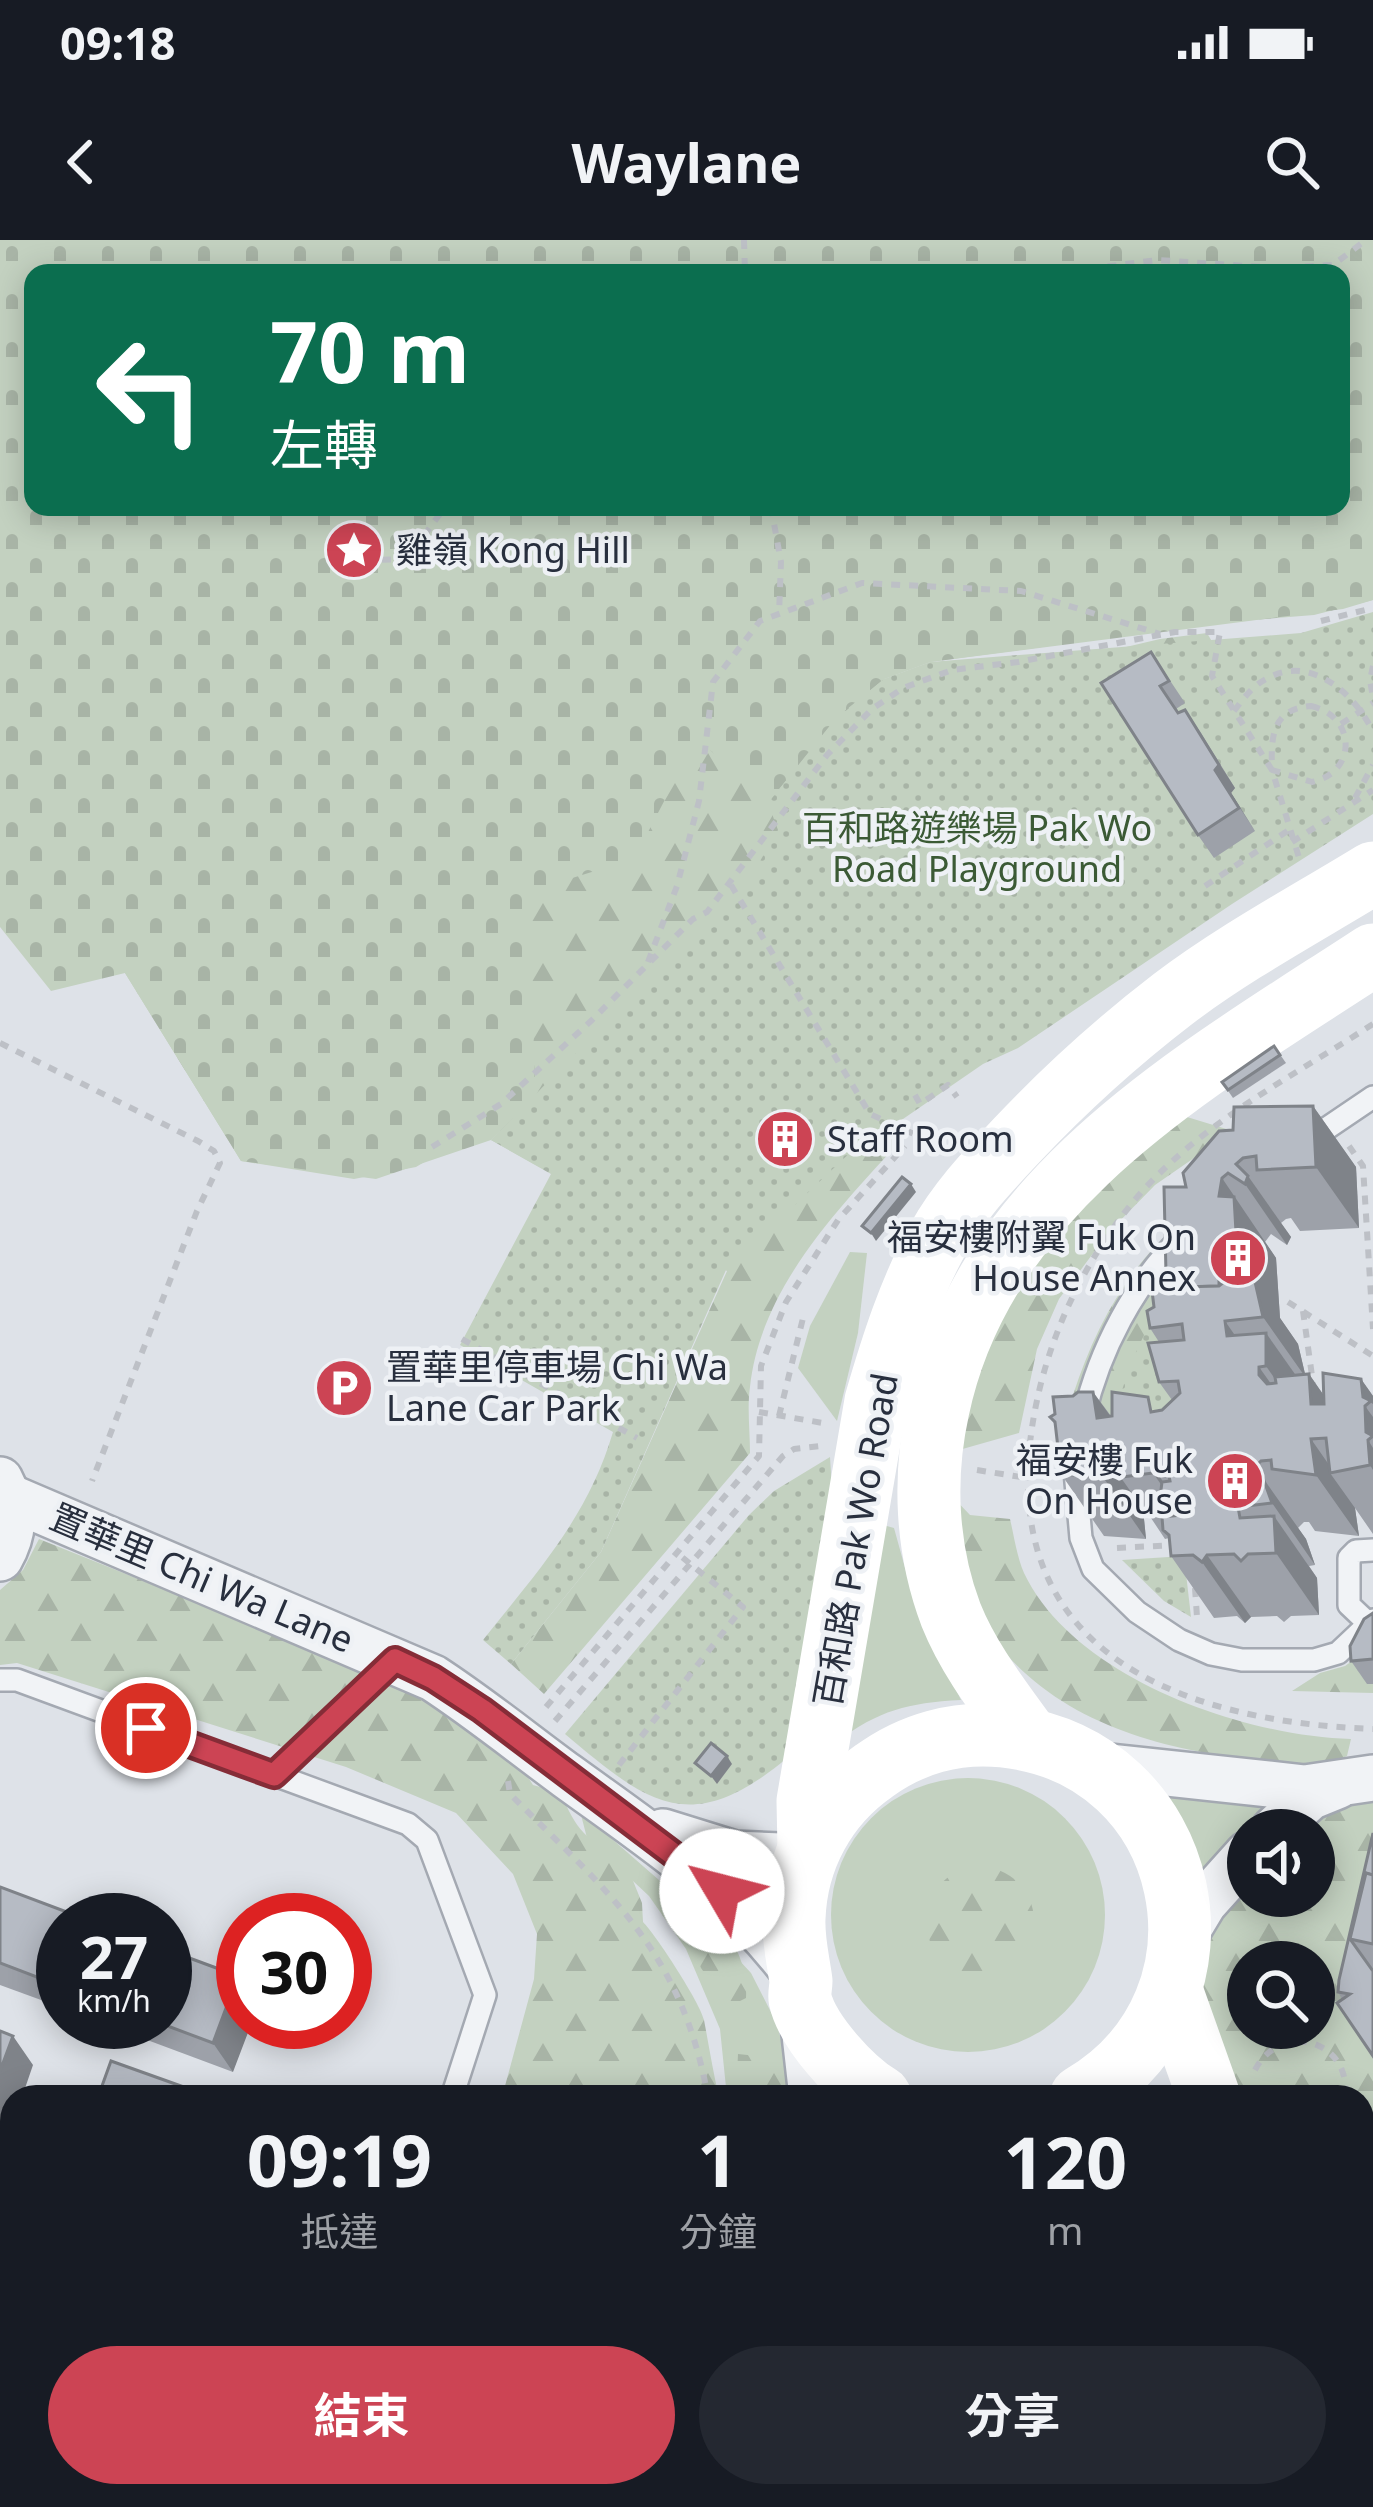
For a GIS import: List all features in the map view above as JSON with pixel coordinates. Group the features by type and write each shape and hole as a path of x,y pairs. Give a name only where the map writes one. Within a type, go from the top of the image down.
{"main road":[{"name":"百和路 Pak Wo Road","path":"807,1853 808,1801 876,1401 891,1351 937,1240 986,1172 1044,1111 1124,1039 1233,958 1373,873"},
{"name":"百和路 Pak Wo Road","path":"1028,1738 965,1645 943,1590 933,1543 928,1492 934,1428 953,1352 968,1319 1027,1225 1087,1160 1159,1098 1373,955"},
{"name":"百和路 Pak Wo Road","path":"867,2085 829,2051 800,1990 795,1897 807,1853 829,1813 856,1783 894,1756 936,1739 982,1733 1028,1738 1061,1748 1092,1765 1131,1798 1160,1841 1177,1891 1176,1966 1228,2085"},
{"path":"1096,2085 1132,2057 1176,1966"}],"street":[{"name":"置華里 Chi Wa Lane","path":"0,1558 13,1519 5,1488"},
{"name":"置華里 Chi Wa Lane","path":"5,1488 395,1660 466,1700 542,1734 632,1822 722,1891 772,1941 800,1990"},
{"path":"1092,1765 1305,1789 1359,1780"},
{"path":"1297,1809 1310,1797 1359,1780"},
{"name":"置華里 Chi Wa Lane","path":"632,1822 734,1854 807,1853"},
{"path":"1176,1966 1204,1903 1227,1877"},
{"path":"800,1990 812,2085"}],"lane":[{"path":"1295,1150 1373,1097"},
{"path":"1196,1224 1135,1294 1089,1394 1075,1476 1081,1538 1093,1569 1137,1612 1178,1640 1226,1657 1327,1658 1371,1621 1349,1605 1349,1558 1373,1550"},
{"path":"274,1775 395,1660"},
{"path":"0,1680 17,1680 408,1823 427,1840 485,1995 456,2085"}],"path":[{"path":"1336,264 1366,240"},
{"path":"1126,264 1158,260 1218,264"},
{"path":"346,561 407,559 438,516"},
{"path":"773,516 781,562 778,614"},
{"path":"647,965 677,886 699,801 713,682 760,621 862,583 1021,591 1162,634"},
{"path":"1321,621 1373,608"},
{"path":"432,1147 501,1104 731,885 827,755 872,709 903,688 952,670 1162,634 1220,632 1212,676 1272,770 1312,782 1335,772 1346,749 1341,724 1322,708 1311,706 1287,712 1272,731 1272,770 1292,842 1305,869"},
{"path":"1341,724 1373,700 1373,666"},
{"path":"1234,710 1252,688 1271,675 1311,674 1331,682 1361,710 1373,732"},
{"path":"1350,805 1373,765"},
{"path":"1292,842 1373,790"},
{"path":"1205,886 1289,830"},
{"path":"731,885 870,1114 916,1135"},
{"path":"1373,1024 1212,1128 1161,1172 1118,1220 1083,1276 1056,1336 1034,1415 1027,1478 1034,1543 1043,1574 1067,1614 1103,1652 1150,1681 1211,1703 1303,1723 1373,1729"},
{"path":"0,1043 198,1142 214,1151 220,1163 197,1210 92,1481"},
{"path":"915,1095 920,1104 948,1085 957,1097"},
{"path":"1333,1124 1363,1166 1373,1329"},
{"path":"542,1734 544,1709 759,1456 761,1366 786,1302 838,1220 905,1146"},
{"path":"1288,1302 1373,1356"},
{"path":"1303,1311 1314,1390"},
{"path":"779,1416 804,1314"},
{"path":"462,1339 637,1438"},
{"path":"759,1412 833,1424"},
{"path":"705,2085 688,2018 667,1973 632,1918 592,1871 510,1794 507,1774 782,1456 794,1449 830,1445"},
{"path":"963,1467 1027,1478"},
{"path":"1114,1548 1192,1544"},
{"path":"615,1770 742,1607 677,1552"},
{"path":"1194,1566 1198,1634"},
{"path":"542,1734 571,1732"},
{"path":"1235,2085 1272,2048 1291,2040 1310,2041 1329,2051 1340,2064 1346,2085"}],"green space":[{"path":"0,240 1373,240 1373,600 1343,609 930,662 884,679 836,718 768,803 697,738 634,859 530,891 535,1096 491,1140 376,1179 241,1161 125,973 51,991 0,927"},
{"path":"1373,240 1373,600 1314,615 1227,622 930,662 884,679 1041,667 1207,633 1224,662 852,1096 888,1130 905,1136 807,1250 770,1315 750,1387 750,1453 544,1694 511,1664 601,1552 727,1271 491,1140 530,1099 416,1167 354,1179 241,1161 125,973 0,727 477,724 1305,516 1350,516 1350,264"},
{"name":"百和路遊樂場 Pak Wo Road Playground","path":"1373,612 1373,814 887,1130 859,1135 855,1148 726,1270 601,1552 511,1664 483,1640 575,1517 613,1432 460,1345 551,1174 491,1140 697,929 712,928 737,901 778,830 768,803 836,719 884,679 930,662 1301,633"},
{"path":"1187,1117 1233,1131 1155,1185 1109,1232 1059,1299 1037,1349 1019,1433 959,1450 977,1369 1012,1296 1093,1197"},
{"path":"1193,1211 1170,1429 1123,1435 1095,1404 1073,1395 1093,1342 1119,1294 1152,1250"},
{"path":"850,1252 867,1253 858,1333 837,1421 798,1368 810,1326"},
{"path":"1162,1304 1168,1424 1106,1445 1135,1354"},
{"path":"830,1457 832,1490 786,1759 723,1798 696,1804 646,1794 565,1734 749,1515 774,1491"},
{"path":"950,1494 970,1515 1010,1519 1024,1573 1048,1610 1081,1643 1121,1671 1213,1713 1261,1727 1351,1739 1347,1756 1307,1764 1184,1749 1105,1724 1068,1705 1035,1682 981,1619"},
{"path":"876,1523 894,1528 915,1604 961,1700 895,1710 836,1742"},
{"path":"39,1539 417,1691 508,1746 533,1785 561,1793 584,1833 623,1856 642,1903 643,1922 701,2012 717,2085 505,2085 534,1979 537,1934 513,1874 456,1813 346,1767 17,1663 0,1665 0,1590 23,1570"},
{"path":"1184,1556 1191,1617 1164,1601 1122,1560"},
{"path":"1373,1646 1373,1693 1292,1691 1320,1673 1345,1666"},
{"path":"968,1778 1020,1789 1065,1818 1094,1863 1105,1915 1094,1967 1065,2012 1020,2041 968,2052 916,2041 871,2012 842,1967 831,1915 842,1863 871,1818 916,1789"},
{"path":"1373,1778 1373,2085 1235,2085 1185,1936 1227,1836 1227,1917 1335,1917 1335,1809 1271,1809"},
{"path":"1113,1780 1305,1788 1276,1809 1227,1809 1227,1857 1181,1916"},
{"path":"580,1811 691,1908 751,1973 777,2024 792,2085 726,2085 720,2029 686,1949 649,1896 587,1838"},
{"path":"980,1867 1001,1871 1018,1883 1030,1900 1034,1921 1030,1942 1018,1959 1001,1971 980,1975 959,1971 942,1959 930,1942 926,1921 930,1900 942,1883 959,1871"},
{"path":"673,1896 716,1923 733,1943 741,1961 746,1998 728,2007 701,1968 691,1943 662,1915"},
{"path":"760,2034 782,2045 800,2064 797,2085 737,2085 738,2054 757,2056"}],"building":[{"path":"1151,652 1169,681 1160,686 1178,713 1185,710 1239,808 1198,835 1101,683"},
{"path":"1274,1046 1280,1055 1228,1090 1222,1082"},
{"path":"1313,1106 1316,1167 1257,1170 1256,1156 1236,1164 1248,1176 1245,1184 1228,1173 1222,1178 1219,1196 1234,1197 1238,1267 1219,1269 1219,1286 1185,1287 1185,1274 1166,1274 1164,1187 1186,1187 1183,1173 1219,1131 1233,1130 1234,1107"},
{"path":"782,1117 793,1131 776,1144 766,1130"},
{"path":"902,1177 911,1184 871,1233 862,1226"},
{"path":"1229,1278 1235,1284 1255,1282 1263,1317 1225,1321 1227,1336 1266,1333 1266,1366 1259,1367 1259,1375 1267,1384 1276,1383 1275,1377 1309,1374 1311,1404 1324,1404 1323,1373 1361,1379 1363,1397 1371,1401 1365,1406 1366,1432 1373,1436 1368,1440 1370,1465 1330,1473 1326,1438 1311,1439 1316,1475 1272,1469 1271,1460 1261,1461 1254,1468 1254,1477 1263,1478 1272,1503 1238,1507 1240,1518 1274,1516 1276,1553 1248,1554 1241,1561 1234,1554 1207,1555 1202,1562 1193,1555 1171,1556 1162,1517 1183,1515 1182,1502 1159,1505 1162,1482 1170,1481 1169,1476 1153,1467 1153,1473 1122,1477 1119,1447 1100,1448 1103,1477 1061,1474 1054,1452 1058,1448 1055,1422 1050,1417 1055,1414 1053,1397 1078,1392 1093,1392 1097,1418 1112,1416 1112,1392 1148,1397 1151,1412 1162,1410 1180,1393 1178,1381 1159,1382 1148,1343 1184,1340 1182,1324 1150,1328 1147,1311 1154,1307 1152,1291 1171,1288 1174,1282 1179,1287 1219,1286"},
{"path":"1373,1613 1373,1659 1351,1661 1350,1646 1364,1619"},
{"path":"711,1743 727,1756 711,1776 695,1763"},
{"path":"1373,1833 1373,1875 1366,1873 1350,1939 1373,1971 1373,2056 1337,2003 1350,1994 1338,1992 1339,1980"},
{"path":"1366,1873 1373,1875 1373,1944 1350,1939"},
{"path":"0,1887 36,1900 36,1977 0,1963"},
{"path":"192,1959 216,1968 213,2043 192,2035"},
{"path":"0,2031 13,2036 0,2071"},
{"path":"111,2061 178,2085 102,2085"}],"place":[{"name":"雞嶺 Kong Hill","path":"354,550"},
{"name":"Staff Room","path":"785,1139"},
{"name":"福安樓附翼 Fuk On House Annex","path":"1238,1258"},
{"name":"置華里停車場 Chi Wa Lane Car Park","path":"344,1388"},
{"name":"福安樓 Fuk On House","path":"1235,1481"}],"route":[{"path":"146,1728 274,1775 395,1660 482,1710 722,1891"}]}
